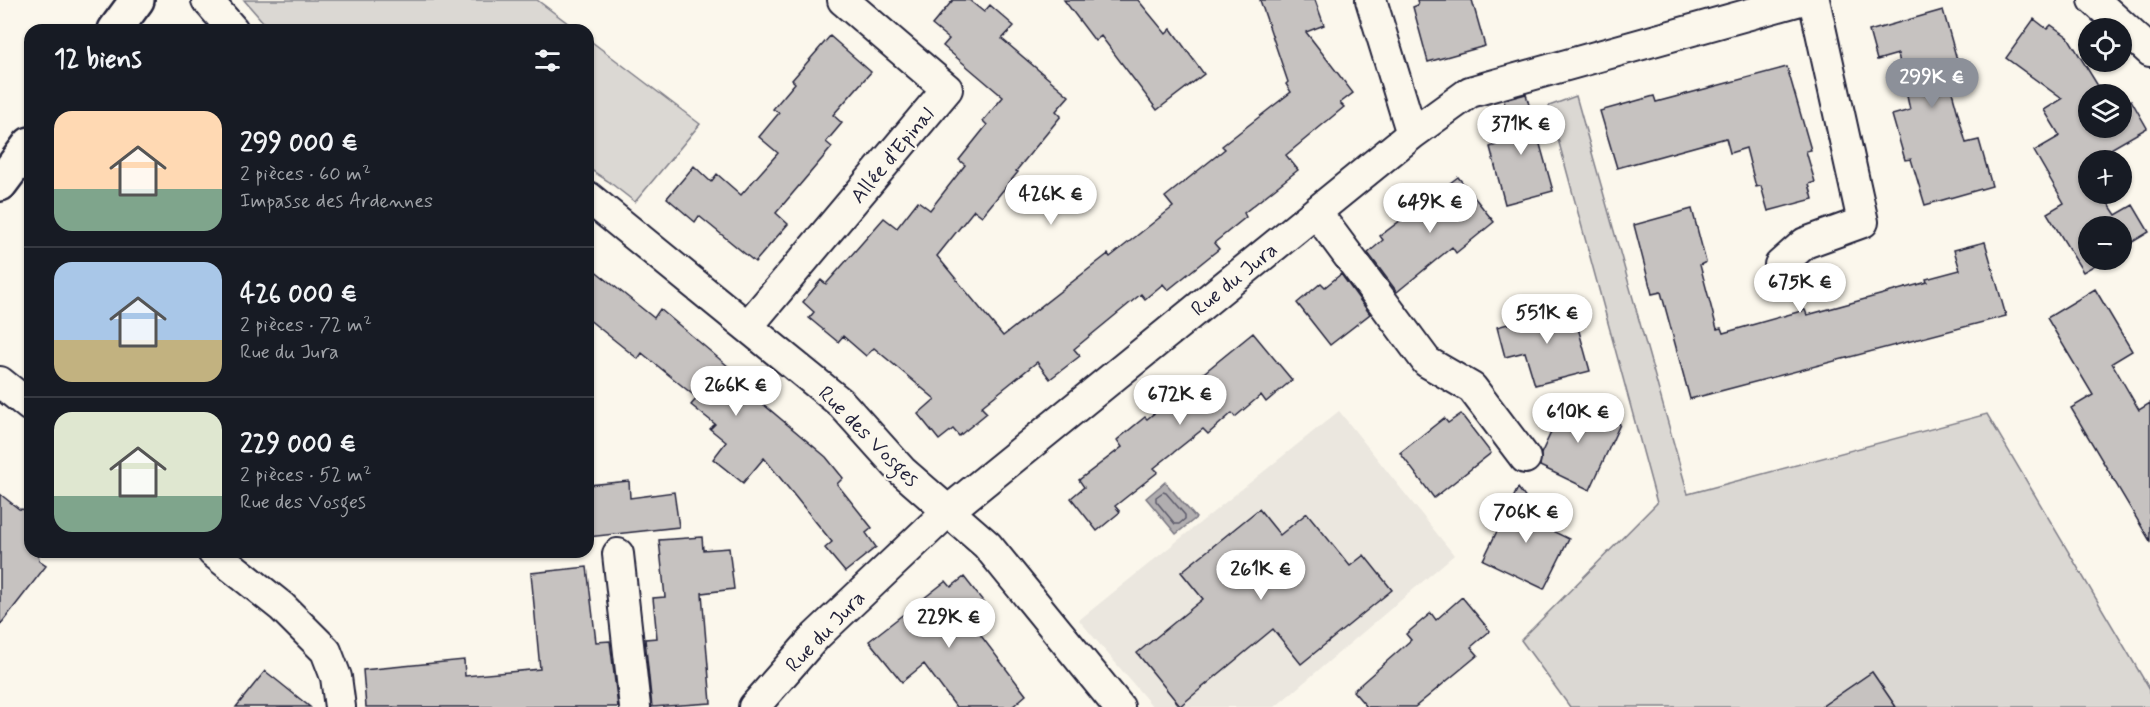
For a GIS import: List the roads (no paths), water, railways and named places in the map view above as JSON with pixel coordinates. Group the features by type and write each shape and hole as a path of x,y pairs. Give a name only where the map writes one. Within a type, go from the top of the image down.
{"main road":[{"path":"119,24 137,0"},
{"path":"0,184 24,152"}],"street":[{"path":"207,0 228,24"},
{"name":"Allée d'Epinal","path":"748,326 947,89 843,0"},
{"path":"1371,0 1412,134"},
{"name":"Rue du Jura","path":"754,707 816,636 947,512 1412,134 1470,92 1723,10 1800,0"},
{"path":"1780,265 1805,243 1863,222 1814,0"},
{"path":"2094,0 2150,51"},
{"name":"Rue des Vosges","path":"594,202 841,403 902,471 987,545 1119,707"},
{"path":"1316,213 1427,362 1472,388 1525,458"},
{"path":"0,382 24,401"},
{"path":"618,554 635,707"},
{"path":"221,558 282,607 326,651 336,677 340,707"}],"water":[{"path":"1165,482 1196,518 1176,534 1146,498"}]}
